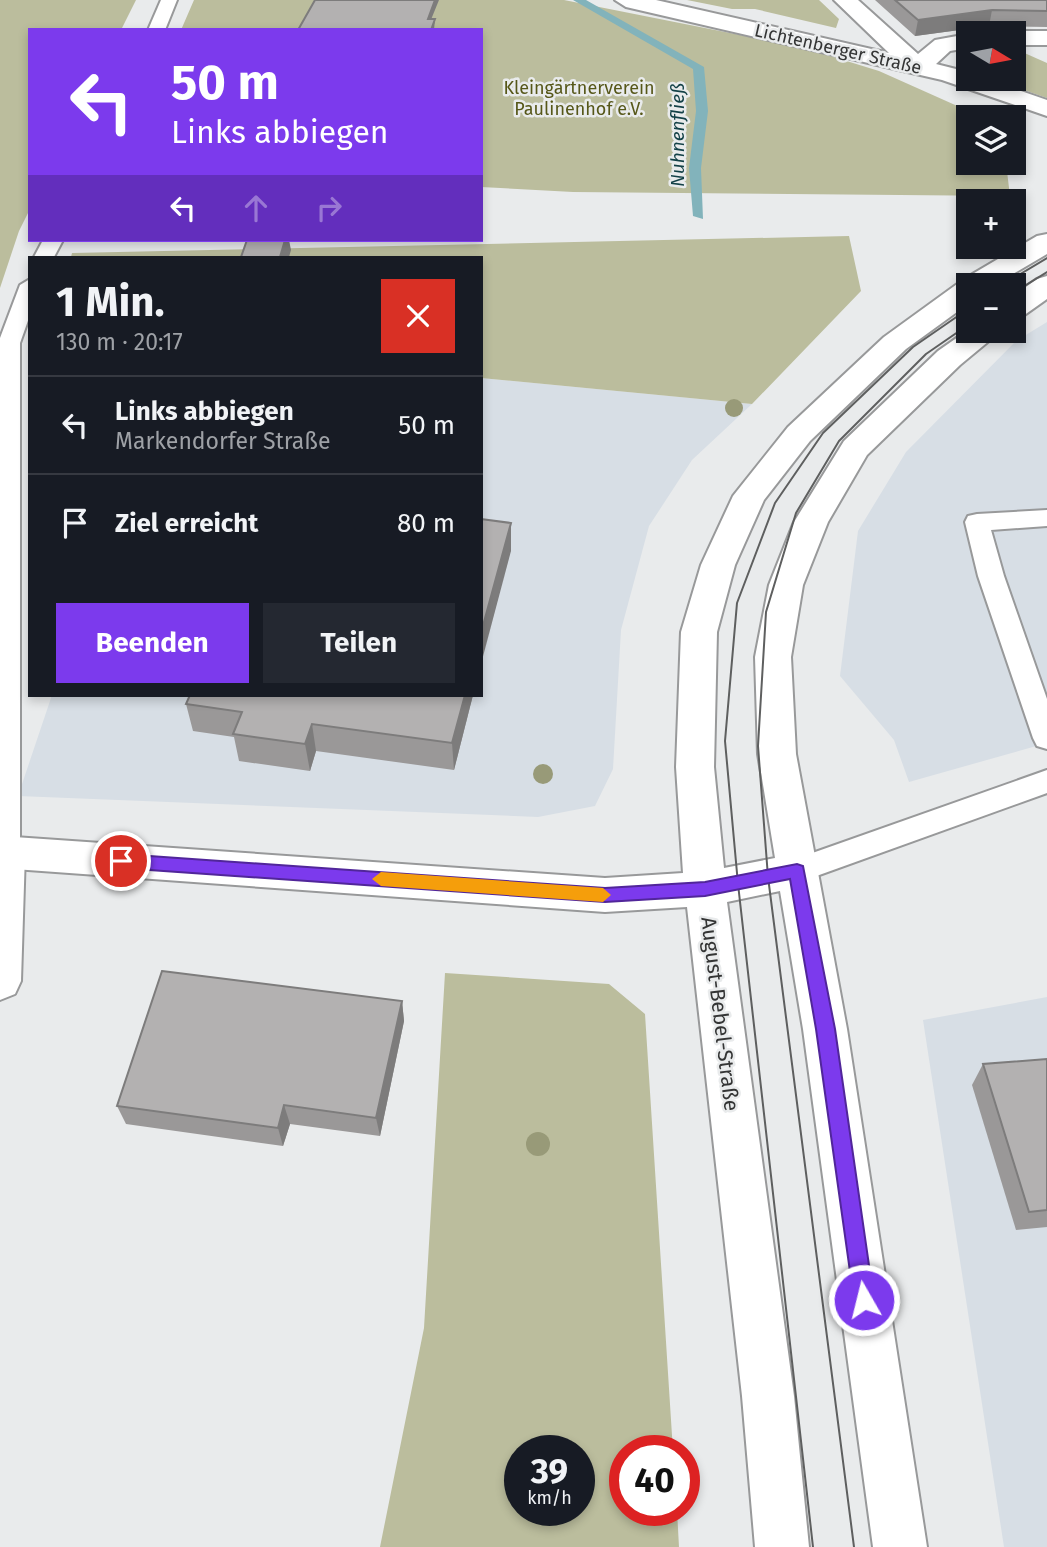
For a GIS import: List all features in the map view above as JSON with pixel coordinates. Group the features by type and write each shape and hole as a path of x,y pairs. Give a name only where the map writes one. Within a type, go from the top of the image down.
{"street":[{"name":"Lichtenberger Straße","path":"626,0 917,66 1047,108"},
{"path":"845,0 917,66 943,45 956,43"},
{"path":"1026,38 1047,38"},
{"path":"994,273 1047,242"},
{"path":"1026,300 1047,285"},
{"name":"August-Bebel-Straße","path":"782,1547 768,1396 705,889 695,767 699,632 718,565 750,496 799,434 895,342 956,299"},
{"path":"900,1547 825,1029 777,754 773,657 786,584 811,522 855,448 949,358 970,343"},
{"path":"0,981 3,852 605,895 705,889 797,871"}],"lane":[{"path":"157,28 169,0"},
{"path":"3,852 9,342 28,290"},
{"path":"1047,518 977,522 991,576 1047,738"},
{"path":"797,871 923,828 1047,781"}],"shaded area":[{"path":"1047,322 1047,743 909,782 894,740 840,676 858,531 906,452 1014,343 1026,343 1026,335"},
{"path":"483,378 752,404 692,460 649,526 621,630 613,769 595,806 538,817 18,796 51,697 483,697"},
{"path":"1047,997 1047,1547 1004,1547 923,1020"}],"green space":[{"path":"0,0 136,0 122,28 28,28 28,213 19,231 0,288"},
{"name":"Kleingärtnerverein Paulinenhof e.V.","path":"194,0 564,0 801,47 879,71 956,105 956,175 1007,175 1009,189 956,189 956,196 573,192 483,187 483,28 182,28"},
{"path":"687,0 819,0 839,19 836,28 755,9 732,9"},
{"path":"1026,54 1047,63 1047,98 1026,91"},
{"path":"849,236 861,291 752,404 483,378 483,256 71,256 72,253"},
{"path":"445,973 609,984 645,1014 672,1435 609,1435 609,1526 678,1526 679,1547 380,1547 424,1328"}],"building":[{"path":"315,0 435,0 428,19 435,19 432,28 299,28"},
{"path":"895,0 1047,0 1047,11 992,10 918,20"},
{"path":"246,242 284,242 280,256 241,256"},
{"path":"483,519 511,523 483,626"},
{"path":"189,697 464,697 452,743 312,724 305,744 233,734 242,712 186,704"},
{"path":"162,971 402,1001 376,1118 284,1105 278,1128 117,1106"},
{"path":"1047,1059 1047,1210 1029,1212 983,1064"}],"waterway":[{"name":"Nuhnenfließ","path":"578,0 698,67 702,111 695,168 699,216"}],"tram line":[{"path":"1022,273 1047,258"},
{"path":"1026,285 1047,272"},
{"path":"813,1547 738,884 725,741 737,603 775,503 823,433 913,347 956,317"},
{"path":"854,1547 768,877 758,746 766,612 796,513 839,441 926,354 956,333"}],"slow traffic":[{"path":"381,879 603,895"}],"route":[{"path":"121,861 605,895 705,889 797,871 825,1029 864,1300"}]}
